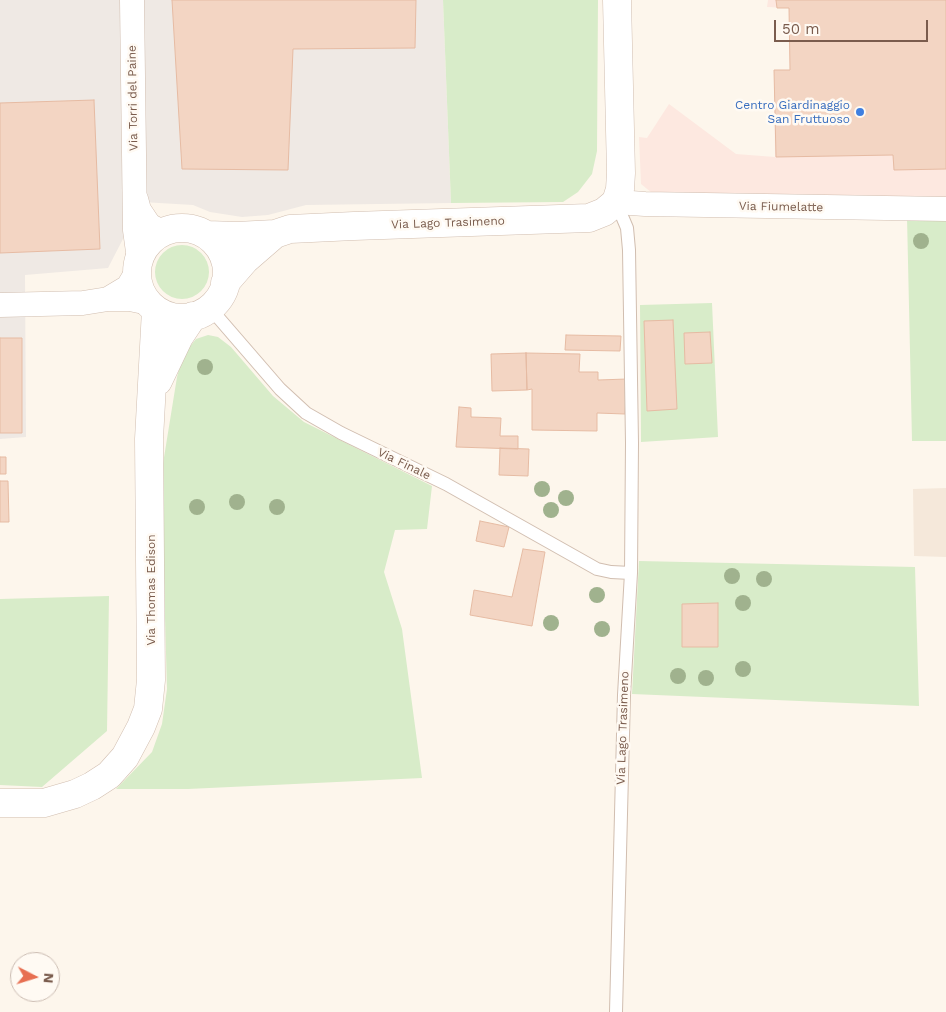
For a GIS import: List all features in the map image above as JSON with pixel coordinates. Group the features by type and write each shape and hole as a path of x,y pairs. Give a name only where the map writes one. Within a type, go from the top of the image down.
{"street":[{"name":"Via Torri del Paine","path":"132,0 135,230 138,266"},
{"path":"616,202 620,189 621,173 617,0"},
{"name":"Via Torri del Paine","path":"135,196 139,210 149,226 158,230 169,230"},
{"name":"Via Fiumelatte","path":"616,202 946,209"},
{"name":"Via Lago Trasimeno","path":"207,235 275,234 290,229 354,226 589,218 604,212 616,202"},
{"path":"0,305 83,303 108,299 130,299 153,307 168,316 181,318 202,312 220,297 226,283 227,269 223,256 216,244 207,235 195,230 182,228 169,230 156,236 146,246 128,287 108,299"},
{"name":"Via Lago Trasimeno","path":"226,283 244,260 275,234"},
{"path":"138,266 138,284 153,307"},
{"name":"Via Thomas Edison","path":"0,803 49,802 75,794 108,776 125,757 138,735 148,709 150,690 151,563 149,439 153,392 153,307"},
{"name":"Via Thomas Edison","path":"153,392 179,337 202,312"}],"lane":[{"name":"Via Lago Trasimeno","path":"616,202 627,228 629,250 632,443 631,573 623,705 616,1012"},
{"name":"Via Finale","path":"202,312 306,413 341,433 454,488 597,569 631,573"}],"shaded area":[{"path":"0,0 443,0 451,203 306,205 268,215 242,217 210,212 193,205 142,202 108,268 25,275 26,437 0,439"},
{"name":"Centro Giardinaggio San Fruttuoso","path":"768,0 946,0 946,199 657,197 641,184 639,137 647,138 669,104 736,154 775,157 774,70 790,70 789,8 767,7"},
{"path":"946,488 946,557 914,556 913,489"}],"green space":[{"path":"443,0 598,0 597,151 592,174 578,192 563,202 451,203"},
{"path":"907,217 946,217 946,441 912,441"},
{"path":"177,245 187,245 197,249 205,257 209,272 205,287 197,295 187,299 177,299 167,295 159,287 155,277 155,267 159,257 167,249"},
{"path":"712,303 718,437 641,442 640,305"},
{"path":"208,335 218,337 231,347 273,396 304,422 432,486 427,529 395,530 384,572 402,629 422,778 188,789 116,789 152,752 162,724 167,689 161,476 177,377 183,355 196,339"},
{"path":"639,561 915,567 919,706 632,694"},
{"path":"109,596 107,731 42,787 0,785 0,599"}],"building":[{"path":"172,0 416,0 415,48 293,49 288,170 182,169"},
{"name":"Centro Giardinaggio San Fruttuoso","path":"776,0 946,0 946,169 894,170 893,155 776,157 774,70 790,70 789,8 777,8"},
{"path":"94,100 100,249 0,253 0,103"},
{"path":"673,320 677,409 647,411 644,321"},
{"path":"710,332 712,363 685,364 684,333"},
{"path":"566,335 621,336 620,351 565,350"},
{"path":"0,338 22,338 22,433 0,433"},
{"path":"526,353 527,390 492,391 491,354"},
{"path":"526,353 580,354 579,372 598,372 598,380 627,379 625,414 597,413 597,431 532,430 532,389 527,390"},
{"path":"459,407 471,408 471,417 501,418 500,436 518,436 518,449 456,447"},
{"path":"500,448 529,449 528,476 499,475"},
{"path":"0,457 6,457 6,474 0,474"},
{"path":"0,481 8,481 9,522 0,522"},
{"path":"480,521 509,527 504,547 476,541"},
{"path":"523,549 545,552 532,626 470,615 474,590 512,597"},
{"path":"718,603 718,647 682,647 682,604"}],"place":[{"name":"Centro Giardinaggio San Fruttuoso","path":"860,112"}]}
